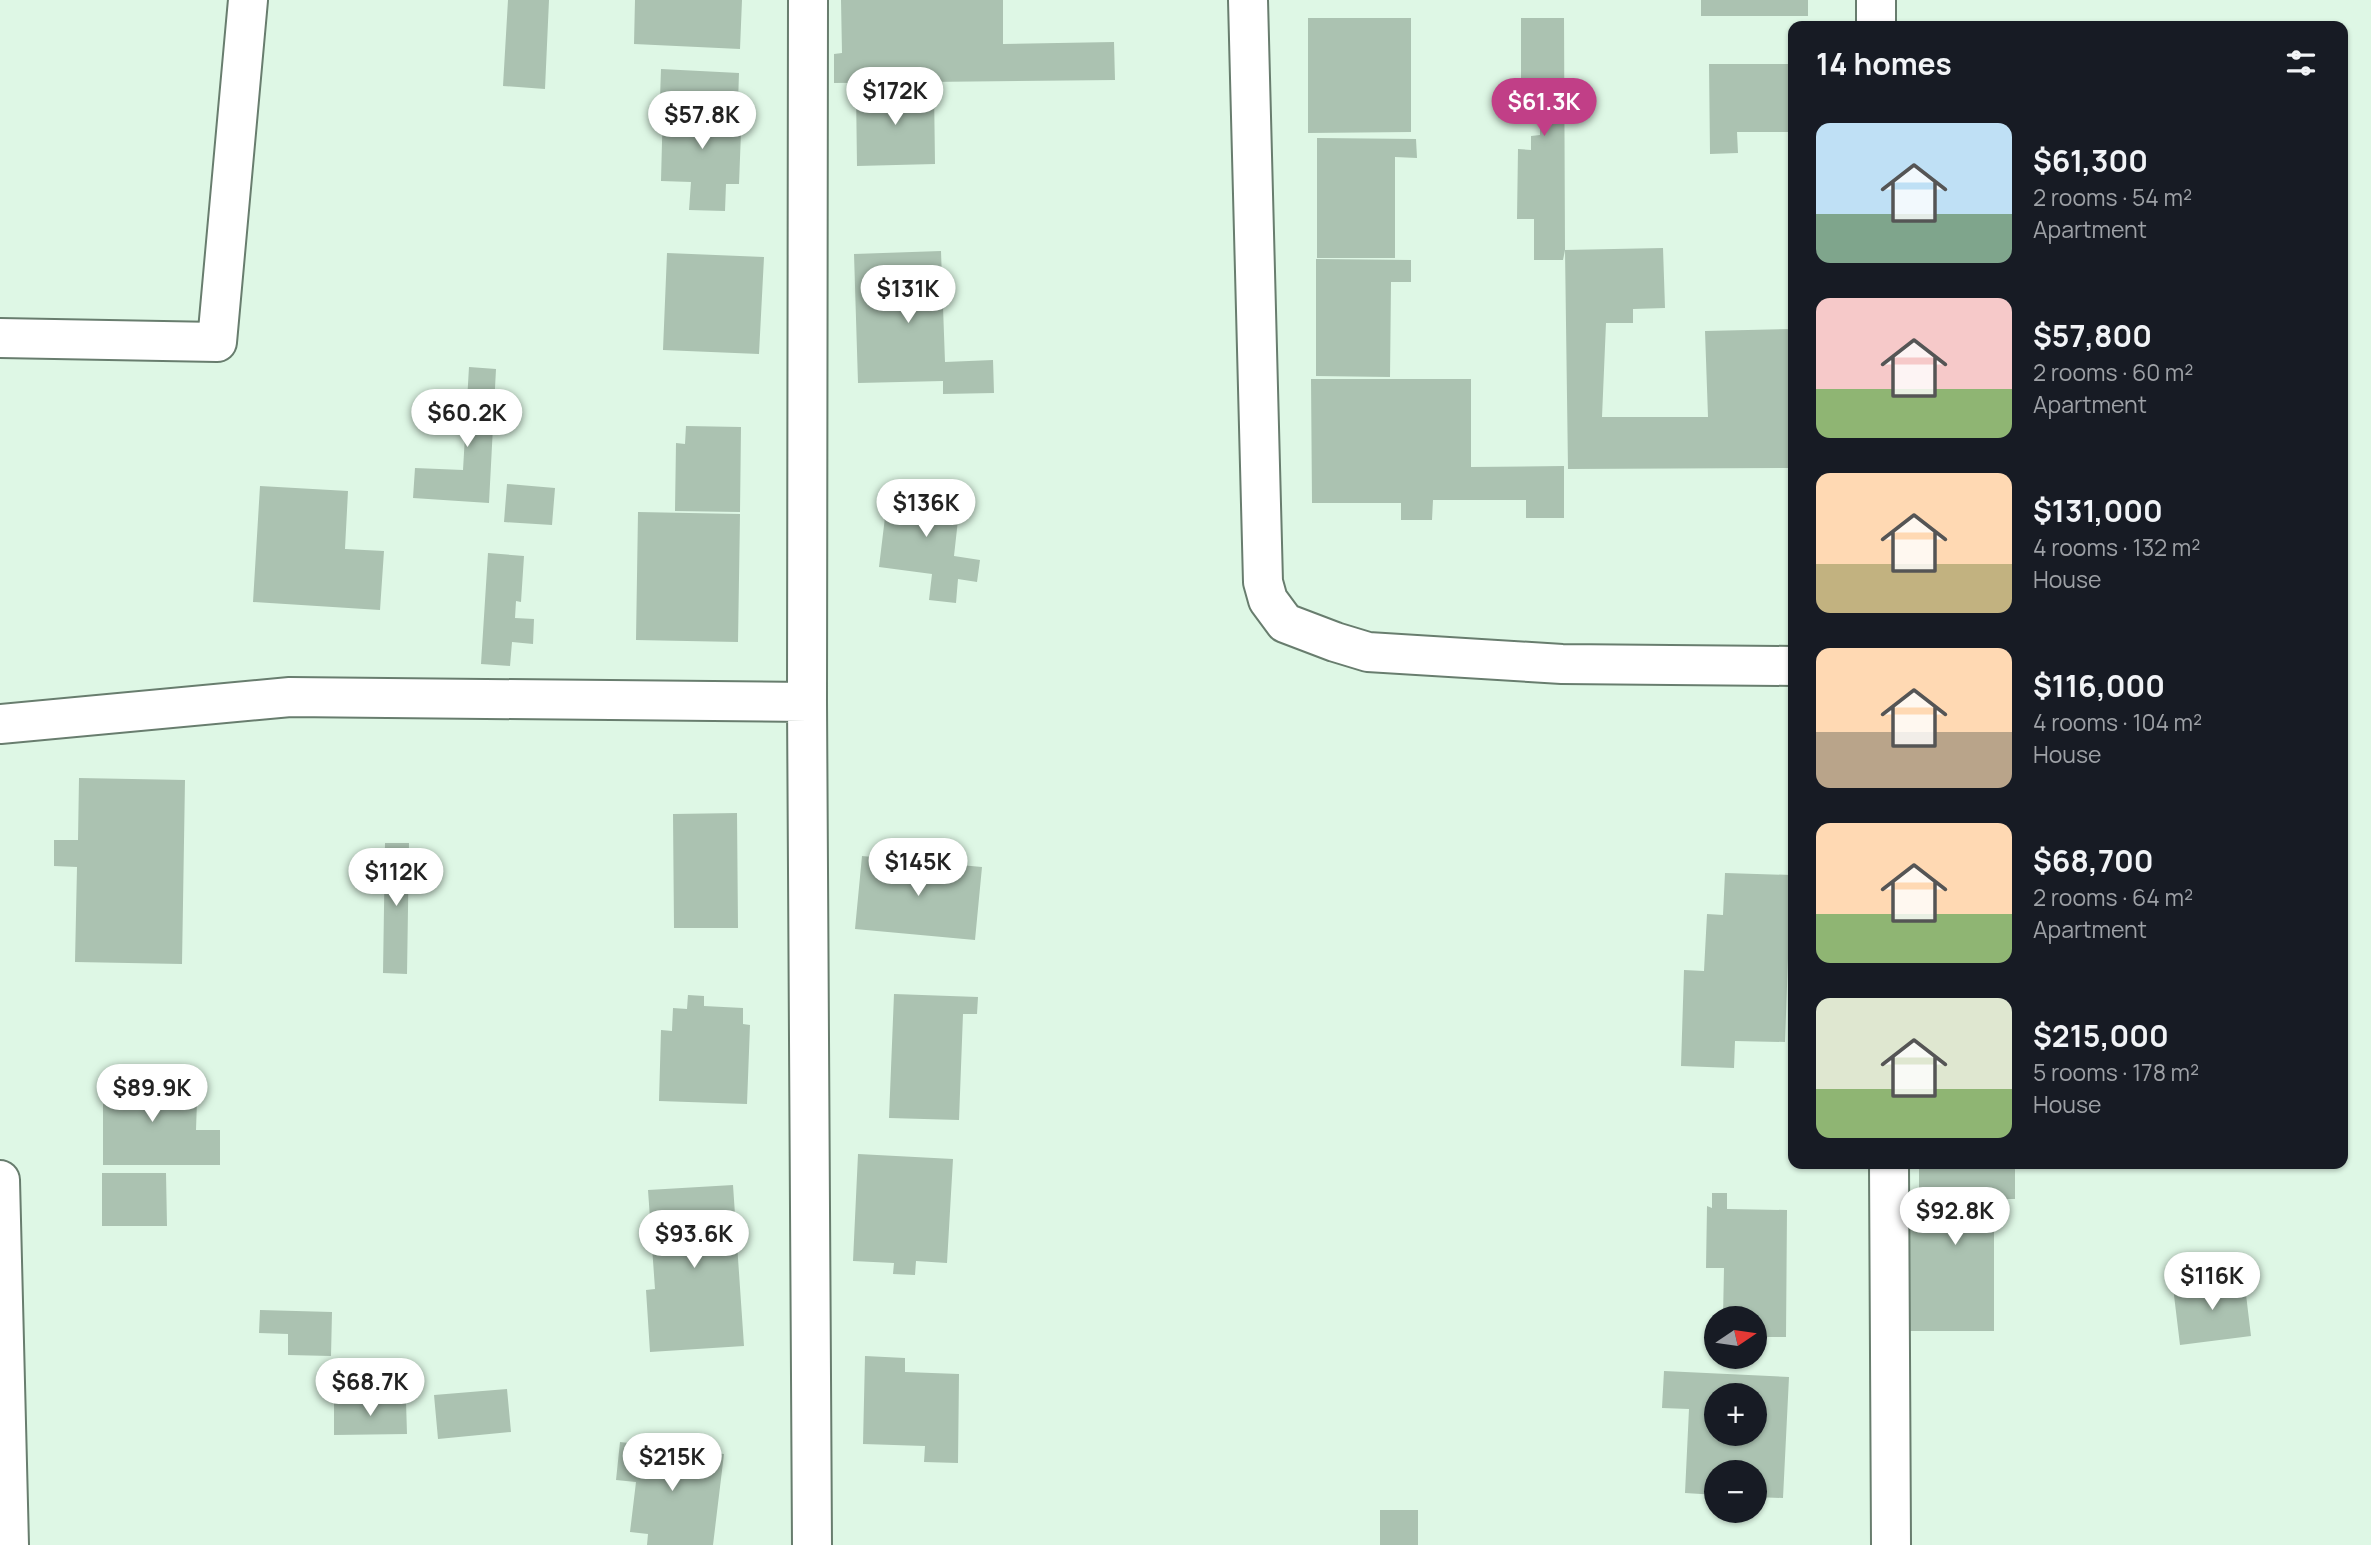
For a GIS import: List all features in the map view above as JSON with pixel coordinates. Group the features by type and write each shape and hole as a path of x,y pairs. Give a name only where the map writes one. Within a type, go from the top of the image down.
{"street":[{"path":"0,338 217,342 248,0"},
{"path":"808,0 807,702 812,1545"},
{"path":"1248,0 1263,582 1268,600 1285,622 1368,652 1562,664 1788,666"},
{"path":"1876,0 1876,21"},
{"path":"0,724 290,696 807,702"},
{"path":"1889,1169 1891,1545"},
{"path":"0,1180 9,1545"}],"building":[{"path":"508,0 549,0 545,89 503,86"},
{"path":"635,0 742,0 740,49 634,44"},
{"path":"841,0 1003,0 1003,44 1114,42 1115,80 834,83 834,54 842,53"},
{"path":"1701,0 1808,0 1808,16 1701,16"},
{"path":"1308,18 1411,18 1411,132 1308,133"},
{"path":"1521,18 1564,18 1563,260 1534,260 1534,219 1517,219 1518,149 1531,150 1531,136 1540,135 1540,87 1521,87"},
{"path":"1709,64 1788,64 1788,132 1737,132 1738,153 1710,154"},
{"path":"661,69 739,73 738,103 660,99"},
{"path":"934,89 935,164 857,166 856,90"},
{"path":"663,103 742,106 739,184 726,184 725,211 689,210 691,182 661,181"},
{"path":"1317,138 1416,139 1417,158 1395,157 1395,258 1317,258"},
{"path":"1663,248 1665,308 1633,309 1633,323 1606,323 1602,417 1708,417 1705,331 1788,329 1788,468 1568,469 1565,250"},
{"path":"941,251 945,362 993,360 994,393 943,394 943,381 858,383 854,254"},
{"path":"667,253 764,257 759,354 663,350"},
{"path":"1316,259 1411,260 1411,282 1391,282 1390,377 1316,376"},
{"path":"469,367 496,369 489,503 413,498 415,468 463,470"},
{"path":"1311,379 1471,379 1471,467 1564,466 1564,518 1526,518 1526,500 1433,500 1432,520 1401,520 1401,503 1312,503"},
{"path":"686,426 741,427 740,512 675,511 676,443 685,444"},
{"path":"507,484 555,488 552,525 504,522"},
{"path":"889,484 961,493 954,556 980,560 977,582 958,579 956,603 929,600 932,574 879,567"},
{"path":"260,486 348,491 345,549 384,551 380,610 253,602"},
{"path":"638,512 740,514 738,642 636,640"},
{"path":"488,553 524,556 521,602 516,601 515,618 534,619 533,644 512,642 510,666 481,664"},
{"path":"79,778 185,780 182,964 75,962 77,867 54,866 54,840 78,840"},
{"path":"737,813 738,928 674,928 673,814"},
{"path":"385,843 409,843 407,974 383,973"},
{"path":"862,856 982,867 975,940 855,929"},
{"path":"1725,873 1788,875 1785,1042 1735,1041 1734,1068 1681,1066 1684,970 1704,971 1707,914 1723,915"},
{"path":"894,994 978,997 977,1014 963,1014 959,1120 889,1118"},
{"path":"688,995 704,996 704,1006 743,1008 743,1024 750,1025 747,1104 659,1101 661,1030 672,1031 673,1008 687,1009"},
{"path":"103,1072 173,1072 173,1101 197,1101 196,1130 220,1130 220,1165 103,1165"},
{"path":"858,1154 953,1159 947,1263 916,1261 915,1275 893,1274 894,1263 853,1261"},
{"path":"1919,1169 2015,1169 2015,1199 1994,1199 1994,1331 1909,1331 1910,1192 1919,1193"},
{"path":"102,1173 166,1173 167,1226 102,1226"},
{"path":"733,1185 744,1346 650,1352 646,1290 655,1289 648,1190"},
{"path":"1712,1193 1727,1193 1727,1209 1787,1210 1786,1337 1768,1337 1768,1306 1723,1306 1724,1268 1706,1268 1707,1206 1712,1208"},
{"path":"2244,1278 2251,1336 2180,1345 2173,1287"},
{"path":"260,1310 332,1312 331,1356 288,1355 288,1334 259,1333"},
{"path":"865,1356 905,1358 905,1372 959,1374 958,1463 924,1462 925,1446 863,1444"},
{"path":"1664,1371 1789,1377 1783,1498 1767,1497 1767,1460 1704,1460 1704,1494 1685,1493 1689,1409 1662,1408"},
{"path":"507,1389 511,1432 438,1439 434,1395"},
{"path":"406,1401 407,1434 334,1435 334,1402"},
{"path":"620,1442 724,1454 713,1545 647,1545 648,1534 630,1532 636,1482 616,1480"},
{"path":"1380,1510 1418,1510 1418,1545 1380,1545"}]}
